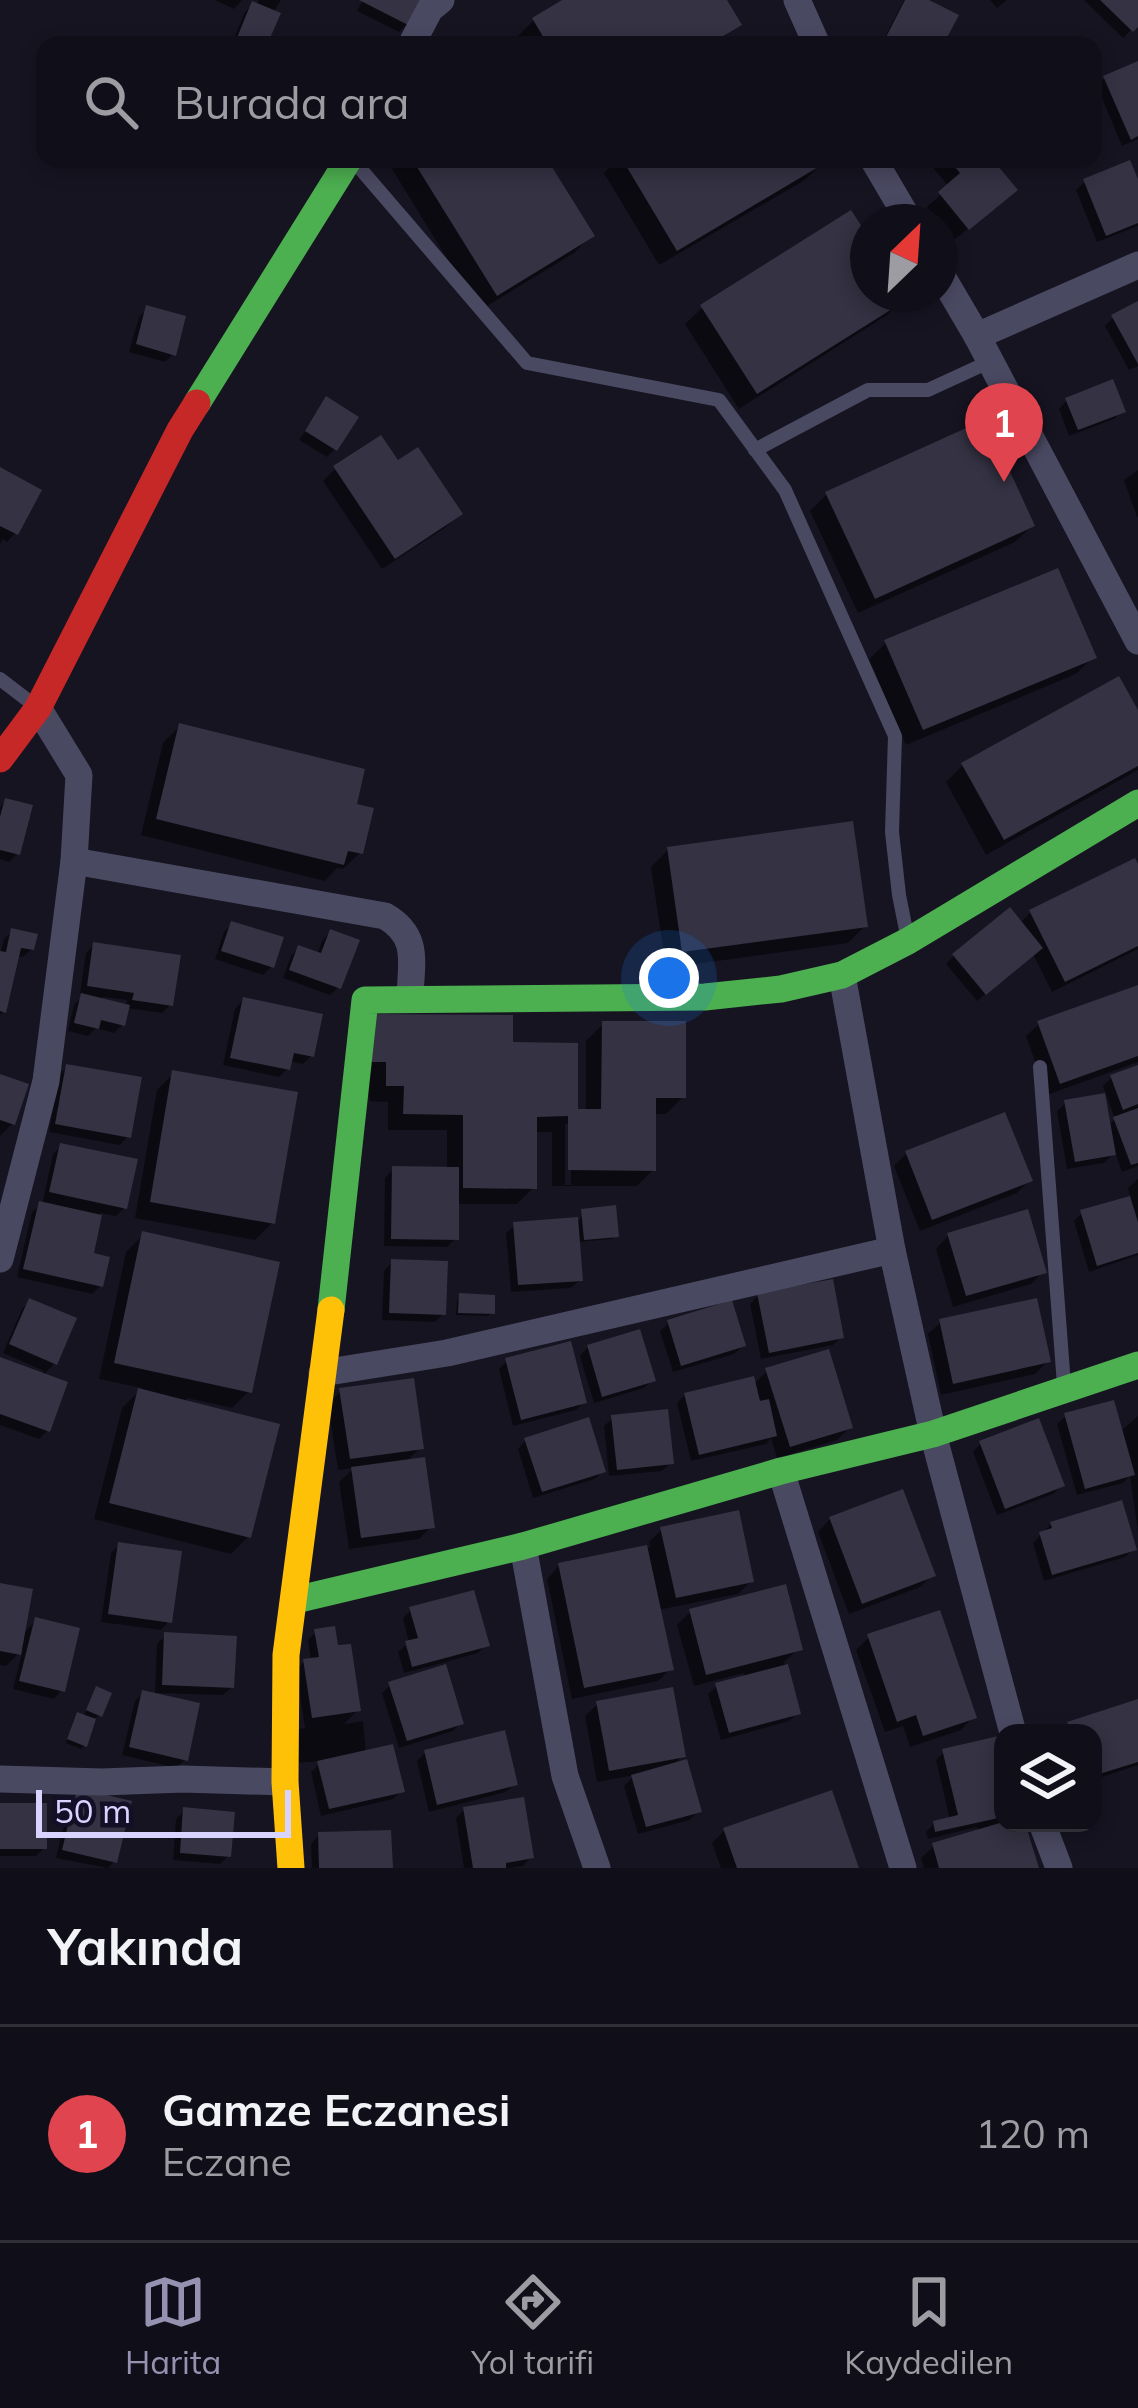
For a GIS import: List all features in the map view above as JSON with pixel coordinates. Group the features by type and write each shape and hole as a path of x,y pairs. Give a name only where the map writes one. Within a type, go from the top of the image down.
{"street":[{"path":"416,36 430,9 441,0"},
{"path":"797,0 814,36"},
{"path":"0,759 38,708 180,430 345,168"},
{"path":"878,168 899,204"},
{"path":"984,348 1138,265"},
{"path":"958,304 1138,641"},
{"path":"0,1258 46,1081 74,861 79,775 38,708"},
{"path":"291,1868 285,1782 286,1655 365,1000 705,998 842,975 908,941 1138,803"},
{"path":"74,861 385,916 397,923 412,946 410,998"},
{"path":"842,975 892,1250 933,1434 1011,1724"},
{"path":"322,1373 447,1353 892,1250"},
{"path":"295,1600 524,1546 933,1434 1138,1365"},
{"path":"781,1472 903,1868"},
{"path":"524,1546 565,1776 597,1868"},
{"path":"0,1778 285,1782"},
{"path":"1045,1832 1059,1868"}],"lane":[{"path":"359,168 526,363 719,400 785,490 895,736 892,832 908,941"},
{"path":"755,450 868,390 928,390 984,348"},
{"path":"0,679 38,708"},
{"path":"1040,1067 1064,1390"}],"building":[{"path":"359,0 423,0 410,26"},
{"path":"562,0 727,0 742,25 723,36 543,36 532,18"},
{"path":"905,0 929,0 959,15 948,36 887,36"},
{"path":"1100,0 1138,0 1138,27 1133,32"},
{"path":"252,1 281,13 271,36 238,36"},
{"path":"1138,61 1138,136 1131,140 1103,76"},
{"path":"1130,160 1138,179 1138,223 1106,236 1083,179"},
{"path":"418,168 553,168 595,236 497,296"},
{"path":"627,168 817,168 677,251"},
{"path":"956,168 1000,168 1018,190 969,230 958,217 958,204 948,204 938,192 960,173"},
{"path":"850,211 850,312 887,312 757,394 700,305"},
{"path":"1138,301 1138,364 1111,315"},
{"path":"146,305 186,316 176,356 136,344"},
{"path":"1113,379 1126,412 1078,430 1065,398"},
{"path":"326,396 359,417 337,451 305,431"},
{"path":"986,419 1035,526 875,599 825,492"},
{"path":"381,435 398,460 418,447 463,514 395,559 333,466"},
{"path":"0,467 42,490 18,535 0,526"},
{"path":"1058,568 1097,658 923,730 884,640"},
{"path":"1119,676 1138,710 1138,766 1004,840 961,763"},
{"path":"179,723 365,769 357,804 374,808 363,854 348,851 344,865 156,819"},
{"path":"5,798 33,805 20,855 0,850"},
{"path":"853,821 868,927 682,952 667,847"},
{"path":"1135,858 1138,946 1065,982 1029,910"},
{"path":"1010,907 1043,948 986,995 952,954"},
{"path":"231,921 284,937 274,968 221,951"},
{"path":"11,928 38,934 34,950 21,948 6,1013 0,1011 0,951 6,952"},
{"path":"330,929 360,940 341,989 289,970 298,945 321,953"},
{"path":"93,942 181,955 173,1006 132,1000 134,993 87,986"},
{"path":"1138,985 1138,1056 1060,1084 1037,1021"},
{"path":"81,993 130,1005 125,1026 101,1020 99,1029 74,1023"},
{"path":"243,997 323,1014 314,1057 294,1053 290,1070 230,1058"},
{"path":"372,1014 513,1015 513,1042 578,1043 578,1109 601,1109 602,1021 686,1021 686,1098 656,1098 656,1171 568,1170 568,1116 537,1117 537,1189 463,1188 463,1115 403,1114 404,1086 386,1086 386,1062 372,1062"},
{"path":"66,1064 142,1077 131,1138 55,1124"},
{"path":"1138,1065 1138,1104 1123,1110 1110,1075"},
{"path":"172,1070 298,1092 275,1224 150,1202"},
{"path":"0,1074 29,1084 15,1125 0,1120"},
{"path":"1105,1093 1116,1155 1075,1162 1064,1100"},
{"path":"1138,1108 1138,1163 1131,1165 1113,1117"},
{"path":"1005,1112 1033,1181 932,1220 905,1151"},
{"path":"60,1143 138,1159 127,1209 49,1192"},
{"path":"392,1166 459,1167 459,1240 391,1239"},
{"path":"1130,1196 1138,1222 1138,1253 1097,1266 1080,1210"},
{"path":"39,1201 102,1215 94,1253 110,1257 103,1287 23,1269"},
{"path":"616,1205 619,1237 584,1240 581,1209"},
{"path":"1028,1209 1047,1273 966,1296 947,1233"},
{"path":"578,1217 583,1281 518,1285 513,1222"},
{"path":"142,1231 280,1262 252,1393 114,1363"},
{"path":"391,1259 448,1261 446,1315 389,1313"},
{"path":"833,1279 844,1338 769,1353 757,1293"},
{"path":"459,1293 495,1295 495,1314 458,1313"},
{"path":"29,1298 77,1318 57,1365 9,1344"},
{"path":"1037,1298 1051,1362 953,1384 939,1319"},
{"path":"732,1300 746,1346 681,1366 667,1320"},
{"path":"640,1329 656,1381 602,1397 587,1345"},
{"path":"571,1341 587,1403 521,1420 505,1358"},
{"path":"829,1349 853,1428 790,1447 765,1368"},
{"path":"0,1357 68,1382 50,1432 0,1414"},
{"path":"754,1376 760,1401 769,1399 777,1436 699,1455 684,1393"},
{"path":"414,1378 424,1449 350,1459 339,1388"},
{"path":"138,1388 280,1424 251,1538 109,1503"},
{"path":"1114,1400 1135,1475 1085,1489 1064,1413"},
{"path":"668,1409 674,1464 617,1470 611,1415"},
{"path":"589,1417 606,1472 542,1492 524,1438"},
{"path":"1039,1418 1065,1486 1005,1509 979,1441"},
{"path":"425,1457 435,1528 361,1538 351,1467"},
{"path":"903,1489 936,1576 862,1604 829,1517"},
{"path":"1122,1500 1137,1550 1052,1575 1039,1532 1052,1528 1050,1522"},
{"path":"739,1510 754,1582 676,1598 660,1527"},
{"path":"118,1542 182,1551 172,1623 108,1614"},
{"path":"647,1545 674,1670 584,1688 558,1563"},
{"path":"0,1583 33,1589 21,1655 0,1651"},
{"path":"786,1584 803,1650 706,1675 689,1609"},
{"path":"474,1590 490,1646 412,1667 405,1641 418,1638 409,1607"},
{"path":"940,1610 977,1718 923,1736 916,1715 897,1722 867,1634"},
{"path":"35,1617 80,1628 65,1692 19,1681"},
{"path":"335,1626 338,1645 351,1644 361,1711 312,1718 303,1659 319,1657 314,1629"},
{"path":"164,1632 237,1636 234,1688 162,1685"},
{"path":"446,1664 464,1724 407,1741 388,1682"},
{"path":"788,1664 801,1714 729,1733 715,1683"},
{"path":"96,1686 112,1693 102,1717 86,1710"},
{"path":"673,1687 686,1757 609,1771 596,1701"},
{"path":"142,1690 200,1703 188,1761 129,1747"},
{"path":"1138,1699 1138,1762 1102,1773 1102,1724 1067,1722"},
{"path":"77,1712 96,1719 87,1747 67,1739"},
{"path":"505,1730 518,1785 437,1805 424,1750"},
{"path":"994,1737 994,1819 935,1832 933,1821 958,1815 942,1749"},
{"path":"393,1744 405,1792 329,1809 317,1761"},
{"path":"687,1759 702,1812 646,1827 631,1775"},
{"path":"77,1788 132,1801 117,1863 62,1850"},
{"path":"832,1790 859,1868 737,1868 723,1828"},
{"path":"524,1797 534,1858 506,1863 506,1868 473,1868 463,1807"},
{"path":"0,1803 47,1803 47,1849 0,1849"},
{"path":"183,1807 235,1812 231,1857 180,1853"},
{"path":"994,1825 994,1832 1028,1832 1039,1868 939,1868 932,1843"},
{"path":"391,1830 393,1868 319,1868 318,1832"}],"traffic: fast":[{"path":"197,403 343,168"},
{"path":"331,1310 365,1000 705,997 781,989 842,975 908,941 1138,803"},
{"path":"295,1600 523,1546 781,1471 933,1434 1138,1365"}],"traffic: slow":[{"path":"291,1868 285,1782 286,1655 331,1310"}],"traffic: jam":[{"path":"0,759 38,708 197,403"}],"place":[{"name":"Gamze Eczanesi","path":"1004,482"}]}
